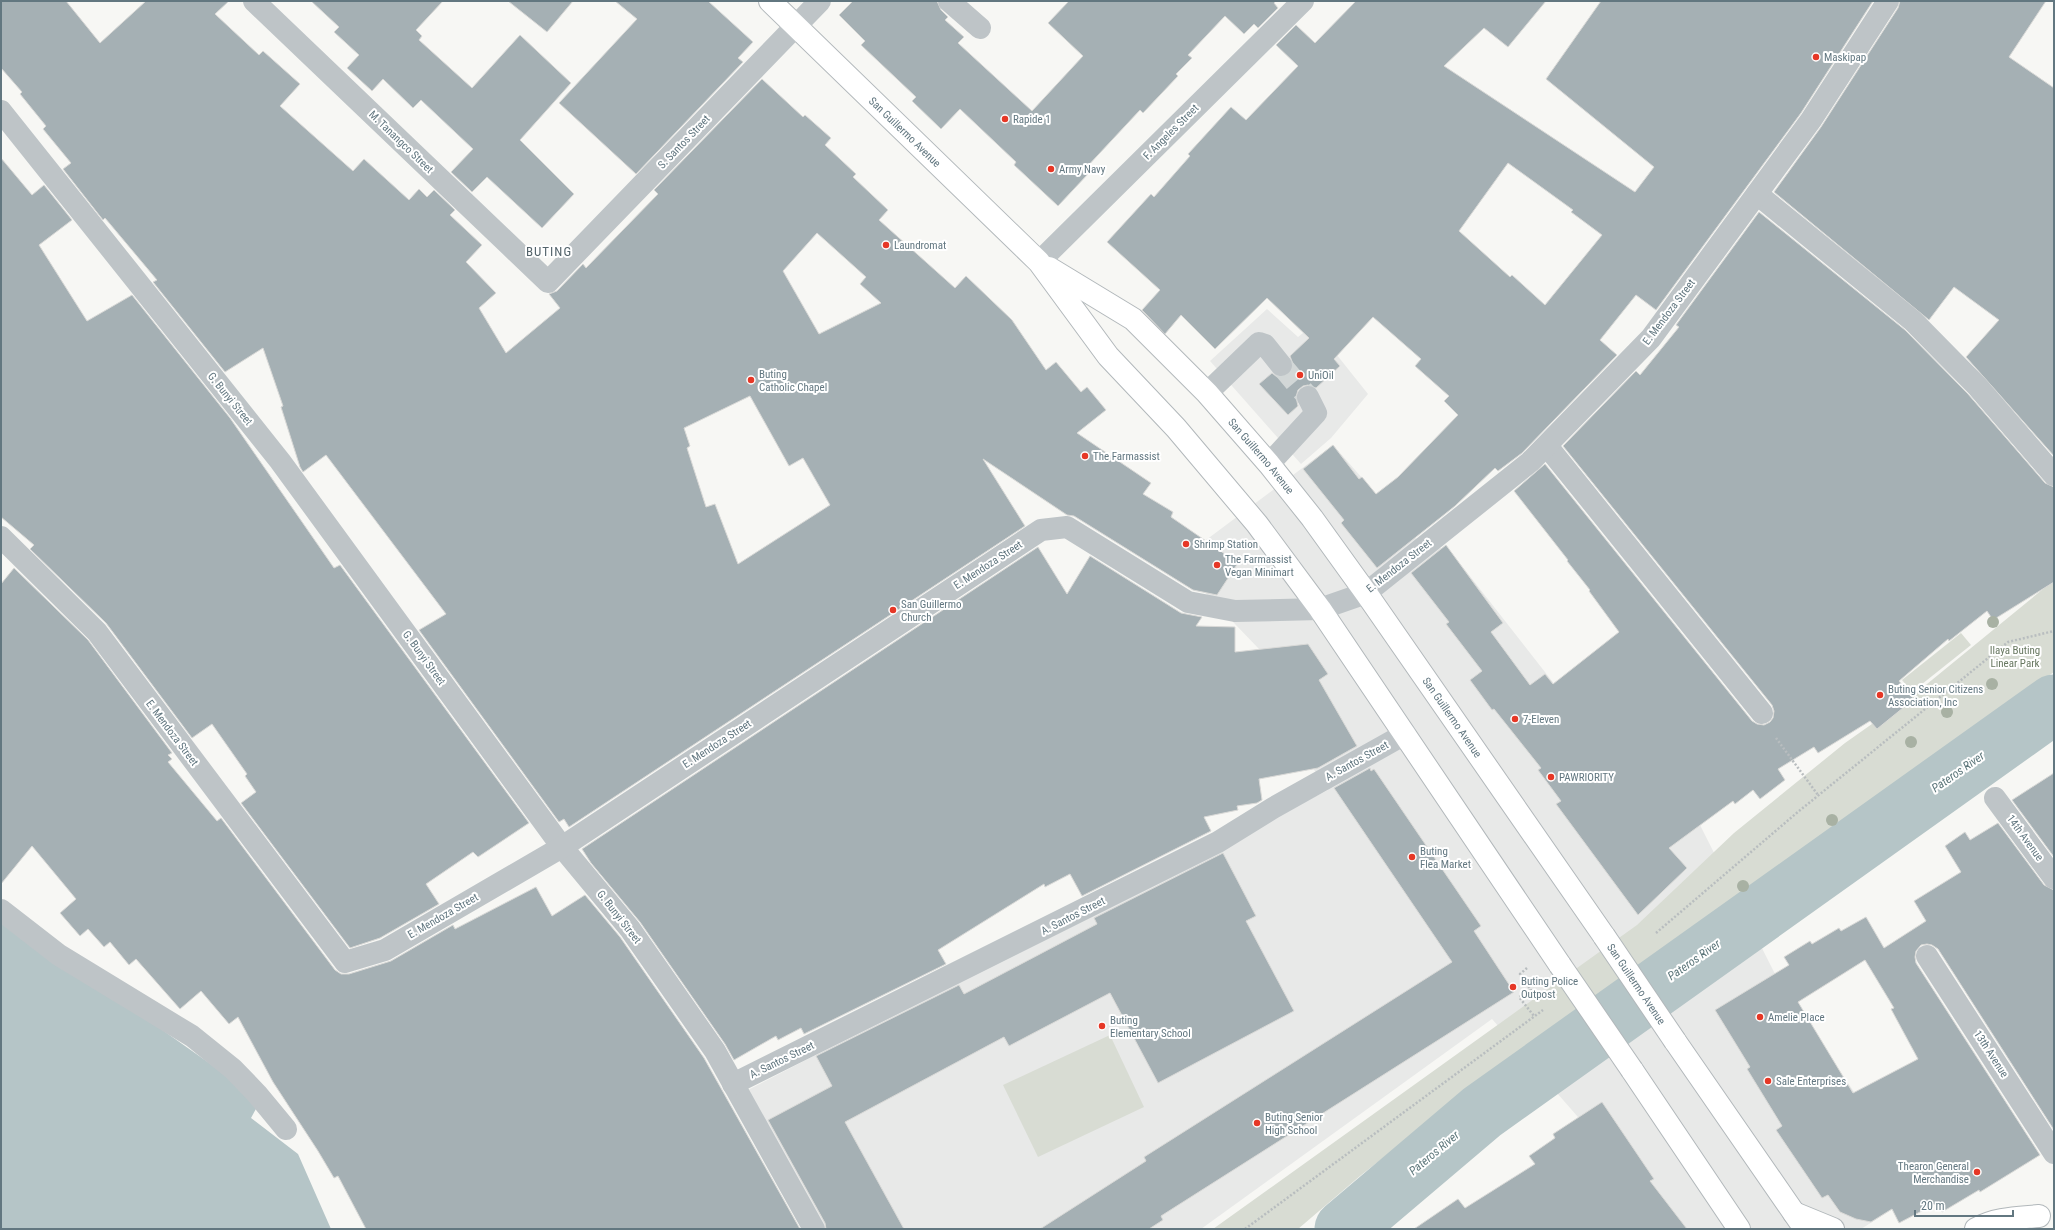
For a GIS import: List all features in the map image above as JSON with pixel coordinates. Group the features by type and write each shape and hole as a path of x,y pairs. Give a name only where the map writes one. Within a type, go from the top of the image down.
{"main road":[{"name":"San Guillermo Avenue","path":"770,1 1040,262 1108,356 1176,428 1270,540 1320,609 1739,1229"},
{"name":"San Guillermo Avenue","path":"1040,262 1133,320 1207,393 1269,464 1312,518 1366,593 1604,936 1799,1221"},
{"path":"1712,1187 1726,1229"},
{"path":"1962,1229 2008,1219 2041,1217"},
{"path":"1799,1221 1833,1229"}],"street":[{"name":"M. Tanangco Street","path":"254,1 548,282"},
{"name":"S. Santos Street","path":"548,282 820,1"},
{"path":"949,1 980,28"},
{"name":"F. Angeles Street","path":"1040,262 1302,1"},
{"name":"E. Mendoza Street","path":"1,537 97,632 345,962 385,950 562,846 1041,530 1067,527 1188,602 1235,611 1320,609 1366,593 1530,462 1651,338 1811,120 1888,1"},
{"name":"G. Bunyi Street","path":"1,111 280,461 562,846 630,929 715,1051 814,1229"},
{"path":"1757,194 1913,321 1977,386 2054,475"},
{"path":"1207,393 1259,343 1265,345 1281,364"},
{"path":"1269,464 1316,413 1308,397"},
{"path":"1546,446 1762,713"},
{"name":"A. Santos Street","path":"733,1084 1218,842 1273,808 1405,734"},
{"name":"14th Avenue","path":"1995,798 2054,878"},
{"path":"1,910 59,955 192,1036 234,1069 286,1129"},
{"name":"13th Avenue","path":"1927,956 2054,1153"}],"path":[{"path":"1656,933 1818,795 2008,642 2054,631"},
{"path":"1762,713 1772,733 1818,795"},
{"path":"1529,966 1520,974 1531,990 1519,997 1534,1016"},
{"path":"1245,1229 1543,1010"}],"shaded area":[{"path":"1267,309 1298,337 1313,325 1368,394 1331,438 1301,464 1210,361"},
{"path":"1333,445 1415,538 1451,552 1588,727 1657,801 1700,825 1775,974 1917,1186 1896,1207 1861,1229 1654,1229 1633,1187 1578,1117 1492,1019 1201,1229 822,1229 746,1091 1328,790 1266,700 1259,649 1188,575 1206,540"},
{"path":"1,916 219,1070 258,1105 251,1118 298,1154 331,1229 1,1229"}],"green space":[{"name":"Ilaya Buting Linear Park","path":"2054,580 2054,672 1899,780 1479,1082 1360,1176 1298,1229 1213,1229 1637,925 1734,833 1845,743 1916,693"},
{"path":"1961,633 1971,645 1912,692 1902,680"},
{"path":"1110,1035 1144,1107 1038,1157 1003,1085"}],"building":[{"path":"1,1 66,1 100,43 146,1 229,1 215,14 259,55 263,51 300,84 280,106 353,171 364,159 409,200 419,189 427,197 434,190 455,210 450,215 482,245 466,262 496,293 479,308 506,353 560,308 549,294 557,291 583,264 586,268 658,194 654,190 762,79 803,117 805,115 831,138 825,145 856,174 853,177 888,210 879,220 955,288 966,276 1012,320 1046,370 1056,362 1081,392 1087,387 1106,410 1077,433 1151,483 1143,494 1173,512 1171,517 1238,563 1217,595 1193,590 1074,516 1067,515 983,459 1025,526 569,827 564,819 559,822 419,630 446,614 326,455 303,472 300,467 281,407 283,406 263,348 225,372 153,282 157,280 105,218 103,220 63,169 71,163 43,129 46,126 20,94 22,92 1,68","holes":["817,233 866,277 860,284 881,303 819,334 783,271","750,396 789,466 803,458 830,505 738,564 715,504 706,507 687,448 690,446 684,428"]},
{"path":"311,1 443,1 416,30 422,36 419,40 472,88 520,35 571,83 520,140 574,194 542,228 487,177 472,192 451,172 473,149 421,100 413,108 383,79 372,91 347,68 359,55 334,32 339,27"},
{"path":"508,1 573,1 547,32"},
{"path":"615,1 708,1 753,42 738,58 743,62 636,174 559,103 637,19"},
{"path":"853,1 937,1 941,10 948,17 945,20 964,37 958,43 1032,111 1083,56 1048,23 1069,1 1276,1 1274,3 1278,8 1258,28 1254,24 1244,34 1225,16 1188,55 1192,58 1176,74 1178,76 1143,113 1140,110 1084,170 1088,174 1058,206 1014,165 1016,162 960,109 941,129 912,101 916,97 861,45 865,41 839,15"},
{"path":"1356,1 1546,1 1508,47 1484,28 1444,66 1635,192 1654,167 1546,79 1601,1 1873,1 1801,113 1656,310 1636,295 1600,340 1617,355 1522,453 1498,471 1495,468 1455,506 1377,568 1341,523 1344,520 1303,469 1333,445 1359,479 1362,477 1376,494 1398,477 1458,415 1444,401 1449,396 1415,366 1421,359 1373,317 1334,359 1340,366 1316,388 1308,385 1303,386 1298,390 1296,397 1298,406 1288,415 1259,384 1272,373 1277,377 1282,377 1289,374 1293,369 1290,356 1309,338 1267,298 1215,349 1181,315 1165,334 1142,310 1160,290 1107,242 1151,194 1154,197 1190,156 1188,154 1231,107 1246,120 1298,66 1276,45 1296,25 1315,43","holes":["1508,163 1573,210 1571,212 1602,235 1545,305 1512,275 1510,277 1459,231"]},
{"path":"1900,1 2046,1 2009,57 2054,88 2054,456 1966,357 1999,320 1954,287 1929,320 1774,192 1821,127 1898,8"},
{"path":"1,158 32,195 44,185 72,220 39,245 87,321 132,295 230,418 334,568 340,565 529,823 478,857 473,852 426,884 439,904 380,938 350,948 241,803 256,792 245,776 247,774 212,724 192,738 106,623 30,549 34,545 1,517"},
{"path":"1759,212 1905,330 1968,394 2045,483 2054,487 2054,582 1993,620 1987,611 1949,641 1948,639 1899,681 1914,699 1877,729 1870,721 1818,753 1814,747 1778,769 1785,780 1760,799 1753,790 1735,804 1733,801 1669,848 1687,868 1638,915 1556,804 1561,801 1538,770 1541,768 1494,709 1492,710 1470,680 1482,671 1446,624 1449,622 1411,573 1446,545 1503,623 1491,632 1530,685 1545,674 1553,684 1619,632 1589,591 1590,590 1567,561 1568,560 1514,491 1545,464 1752,721 1757,724 1764,725 1770,722 1773,718 1774,711 1772,705 1563,446 1636,371 1640,375 1679,327 1676,325"},
{"path":"1038,547 1067,594 1090,556 1181,613 1202,617 1196,626 1235,627 1235,652 1308,644 1328,674 1319,680 1357,746 1318,768 1259,779 1262,800 1257,803 1237,806 1238,810 1204,817 1211,831 1082,896 1070,874 1045,887 1044,884 938,950 946,964 804,1034 801,1028 778,1040 776,1036 734,1060 725,1044 640,922 591,863 582,849"},
{"path":"14,568 88,640 172,753 168,755 172,759 168,762 217,821 221,818 335,970 341,974 349,974 391,961 453,925 455,929 536,887 552,916 585,895 620,937 704,1058 800,1229 366,1229 338,1176 334,1178 273,1082 238,1017 229,1024 201,991 180,1009 136,959 129,965 110,942 104,947 88,929 80,936 60,913 76,899 32,846 1,884 1,584"},
{"name":"Buting Senior High School","path":"1370,768 1371,771 1374,769 1481,926 1474,931 1514,992 1161,1216 1163,1220 1149,1229 1040,1229 1146,1161 1144,1157 1452,962 1334,788"},
{"path":"2054,773 2054,857 2012,800"},
{"path":"1998,823 2044,885 2054,890 2054,1130 1938,949 1932,945 1921,945 1916,951 1916,963 2040,1155 1980,1192 1979,1190 1942,1212 1937,1203 1899,1223 1892,1209 1871,1222 1856,1219 1840,1212 1828,1195 1822,1198 1776,1130 1782,1126 1747,1069 1750,1067 1715,1010 1789,965 1784,957 1810,941 1812,944 1839,928 1841,931 1866,917 1884,948 1926,921 1914,901 1961,872 1945,846 1965,832 1970,840","holes":["1865,960 1894,1008 1891,1009 1918,1059 1853,1093 1798,1002"]},
{"path":"1223,853 1256,916 1246,921 1294,1011 1158,1083 1110,993 1009,1046 1004,1037 845,1122 904,1229 826,1229 825,1223 768,1120 832,1086 816,1056 959,985 964,994 1097,924 1094,918"},
{"path":"1602,1102 1654,1179 1650,1181 1687,1229 1414,1229 1458,1199 1465,1208 1535,1164 1529,1156 1555,1138 1553,1134"}],"waterway":[{"name":"Pateros River","path":"1344,1229 1482,1112 2054,704"}],"tunnel":[{"path":"1281,365 1308,397"}],"place":[{"name":"Maskipap","path":"1816,57"},
{"name":"Rapide 1","path":"1005,119"},
{"name":"Army Navy","path":"1051,169"},
{"name":"Laundromat","path":"886,245"},
{"name":"UniOil","path":"1300,375"},
{"name":"Buting Catholic Chapel","path":"751,380"},
{"name":"The Farmassist","path":"1085,456"},
{"name":"Shrimp Station","path":"1186,544"},
{"name":"The Farmassist Vegan Minimart","path":"1217,565"},
{"name":"San Guillermo Church","path":"893,610"},
{"name":"Buting Senior Citizens Association, Inc","path":"1880,695"},
{"name":"7-Eleven","path":"1515,719"},
{"name":"PAWRIORITY","path":"1551,777"},
{"name":"Buting Flea Market","path":"1412,857"},
{"name":"Buting Police Outpost","path":"1513,987"},
{"name":"Amelie Place","path":"1760,1017"},
{"name":"Buting Elementary School","path":"1102,1026"},
{"name":"Sale Enterprises","path":"1768,1081"},
{"name":"Buting Senior High School","path":"1257,1123"},
{"name":"Thearon General Merchandise","path":"1977,1172"}],"district":[{"name":"BUTING","path":"549,251"}]}
